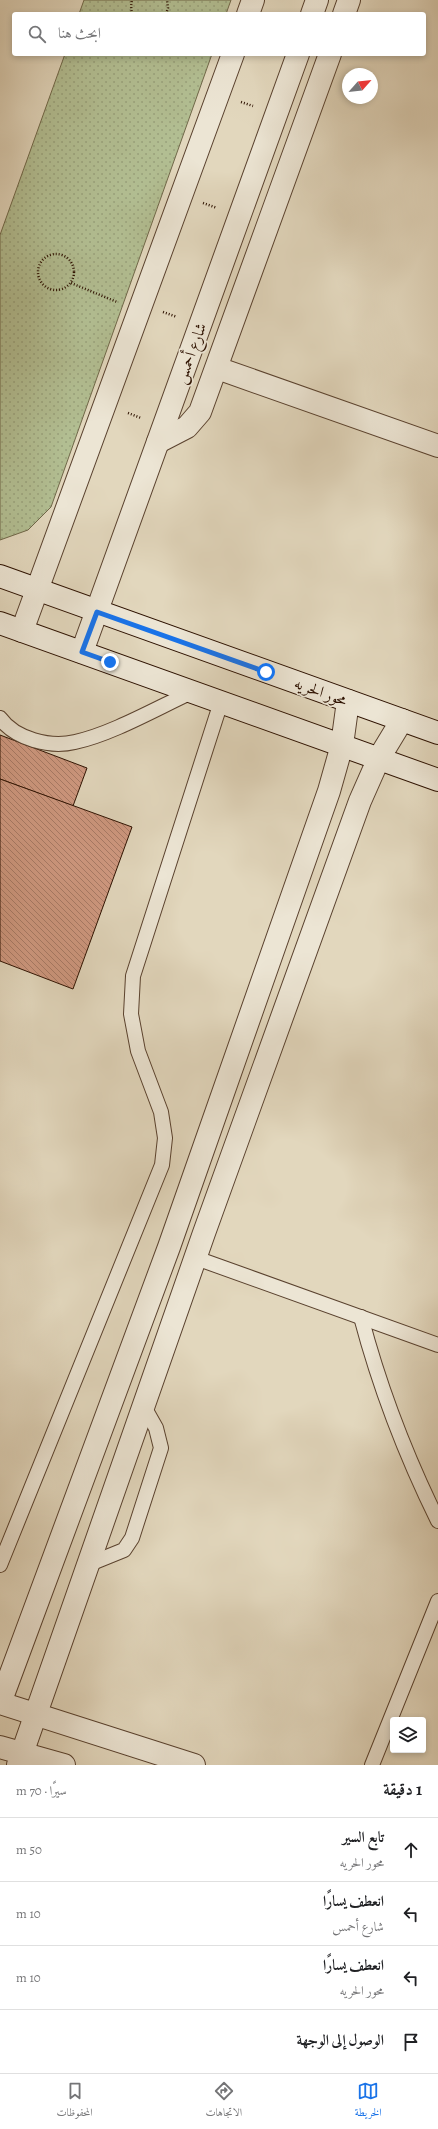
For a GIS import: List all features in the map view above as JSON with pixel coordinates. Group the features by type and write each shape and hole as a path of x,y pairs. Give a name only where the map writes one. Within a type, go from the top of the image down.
{"street":[{"path":"249,12 253,0"},
{"path":"313,12 317,0"},
{"path":"345,12 349,0"},
{"path":"22,631 232,56"},
{"name":"شارع أحمس","path":"82,652 297,56"},
{"path":"161,434 187,427 197,418 217,368 329,56"},
{"path":"217,368 438,446"},
{"name":"محور الحريه","path":"0,576 438,733"},
{"path":"0,623 438,780"},
{"path":"194,1765 0,1703 171,1240 329,791 342,745 348,701"},
{"path":"20,1759 86,1565 360,801 380,758 402,720"},
{"path":"0,1746 20,1759 64,1765"}],"lane":[{"path":"0,718 5,724 26,738 51,744 74,742 131,720 192,692"},
{"path":"0,1565 162,1165 165,1138 161,1112 138,1051 131,1014 133,976 221,702"},
{"path":"196,1258 438,1345"},
{"path":"360,1317 375,1371 393,1423 415,1474 438,1521"},
{"path":"86,1565 124,1550 132,1538 161,1448 156,1428 143,1405"},
{"path":"372,1765 438,1601"}],"path":[{"path":"132,0 132,12"},
{"path":"167,0 168,8 167,12"},
{"path":"219,94 277,114"},
{"path":"181,195 240,217"},
{"path":"56,253 64,255 70,260 74,267 74,275 71,283 56,291 45,286 38,276 38,268 41,261 48,255 56,253"},
{"path":"71,283 140,308 201,326"},
{"path":"105,404 161,434"}],"green space":[{"path":"84,0 231,0 227,12 80,12"},
{"path":"64,56 211,56 51,507 28,530 0,540 0,235"}],"building":[{"path":"0,735 87,768 73,806 0,779"},
{"path":"0,779 132,827 73,989 0,961"}],"route":[{"path":"110,662 82,652 97,612 266,672"}]}
